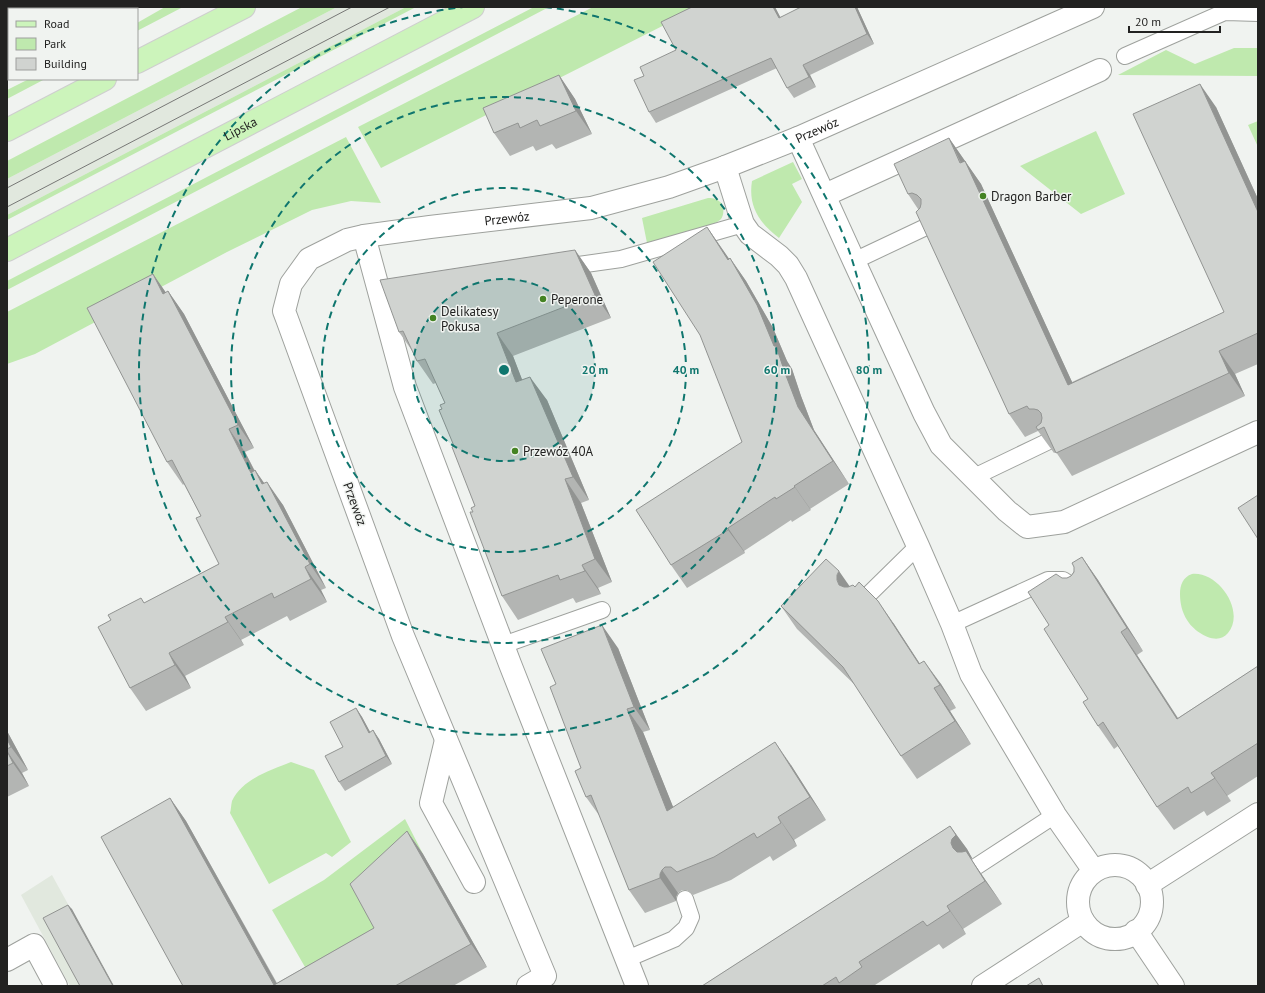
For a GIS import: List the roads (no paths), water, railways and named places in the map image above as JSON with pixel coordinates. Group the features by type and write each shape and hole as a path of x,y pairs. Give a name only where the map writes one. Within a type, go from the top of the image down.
{"main road":[{"path":"138,61 244,7"},
{"name":"Lipska","path":"7,250 473,7"},
{"path":"7,130 103,80"}],"street":[{"name":"Przewóz","path":"541,983 410,652 284,311 291,284 309,258 347,240 364,236 591,208 669,187 798,138 1093,7"},
{"path":"824,195 1100,70"},
{"path":"798,138 924,412 941,445 1008,511 1027,527 1064,522 1258,432"},
{"path":"725,167 743,224 750,234 779,256 788,265 796,278 918,546 952,624 971,674 1055,816 1094,871"},
{"path":"364,236 388,294 405,387 503,646 637,986"},
{"path":"446,740 431,803 474,882"},
{"path":"1147,885 1258,814"},
{"path":"1108,865 1124,866 1138,873 1147,885 1152,899 1151,906 1146,920 1136,931 1123,938 1108,938 1094,932 1083,921 1078,906 1079,890 1094,871 1108,865"},
{"path":"983,986 1083,921"},
{"path":"1136,931 1172,986"},
{"path":"7,960 34,945 56,986"}],"lane":[{"path":"1125,56 1231,9 1258,13"},
{"path":"551,269 621,259 743,224"},
{"path":"854,261 928,226"},
{"path":"974,477 1049,441"},
{"path":"862,601 918,546"},
{"path":"952,624 1048,580 1063,580 1078,588"},
{"path":"503,646 602,610"},
{"path":"977,866 1055,816"},
{"path":"627,960 674,939 686,928 691,917 685,899"}],"tram line":[{"path":"7,188 352,7"},
{"path":"7,207 390,7"}],"place":[{"name":"Dragon Barber","path":"983,196"},
{"name":"Peperone","path":"543,299"},
{"name":"Delikatesy Pokusa","path":"433,318"},
{"name":"Przewóz 40A","path":"515,451"}]}
